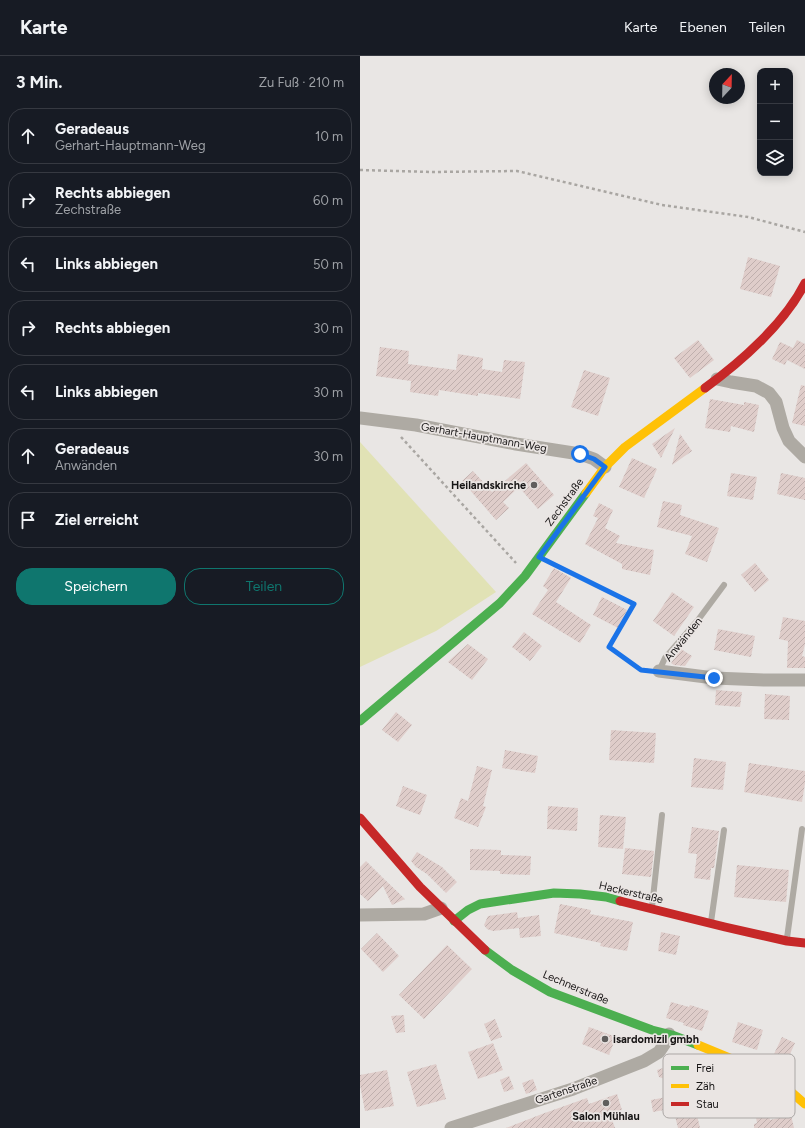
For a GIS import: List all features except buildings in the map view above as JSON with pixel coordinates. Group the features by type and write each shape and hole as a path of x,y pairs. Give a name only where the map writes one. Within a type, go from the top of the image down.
{"street":[{"name":"Zechstraße","path":"360,721 500,603 525,576 605,467 625,447 717,379 745,356 802,299 805,283"},
{"path":"717,379 756,386 769,393 776,402 783,428 789,441 805,457"},
{"name":"Gerhart-Hauptmann-Weg","path":"360,418 416,425 516,444 580,454 594,459 605,467"},
{"name":"Anwänden","path":"659,671 714,678 805,680"},
{"name":"Lechnerstraße","path":"360,818 420,887 486,951 512,970 550,992 721,1054"},
{"name":"Hackerstraße","path":"454,921 468,910 480,904 554,894 580,894 606,897 711,924 805,943"},
{"path":"360,915 424,914 441,908"},
{"name":"Gartenstraße","path":"450,1128 573,1089 644,1061 659,1052 669,1034"},
{"name":"Lechnerstraße","path":"795,1095 805,1104"}],"lane":[{"name":"Anwänden","path":"659,671 665,658 698,620 724,585"},
{"path":"652,909 662,815"},
{"path":"787,940 802,829"},
{"path":"711,924 724,830"}],"path":[{"path":"360,170 432,172 517,171 662,205 748,217 805,232"},
{"path":"387,421 516,562 525,576"},
{"path":"539,557 634,604 609,647 641,670 659,671"}],"green space":[{"path":"360,442 496,592 436,631 360,667"}],"traffic: fast":[{"path":"360,721 500,603 525,576 586,493"},
{"path":"454,921 468,910 480,904 554,893 606,897 620,901"},
{"path":"485,950 512,970 550,992 652,1030 672,1035 698,1045"}],"traffic: slow":[{"path":"586,493 605,467 625,447 705,388"},
{"path":"698,1045 720,1054"},
{"path":"795,1095 805,1104"}],"traffic: jam":[{"path":"705,388 719,378 761,341 786,313 805,283"},
{"path":"360,818 420,887 485,950"},
{"path":"620,901 725,927 787,941 805,943"}],"place":[{"name":"Heilandskirche","path":"534,485"},
{"name":"isardomizil gmbh","path":"605,1039"},
{"name":"Salon Mühlau","path":"606,1103"}],"route":[{"path":"580,454 594,459 605,467 539,557 634,604 609,647 641,670 714,678"}]}
